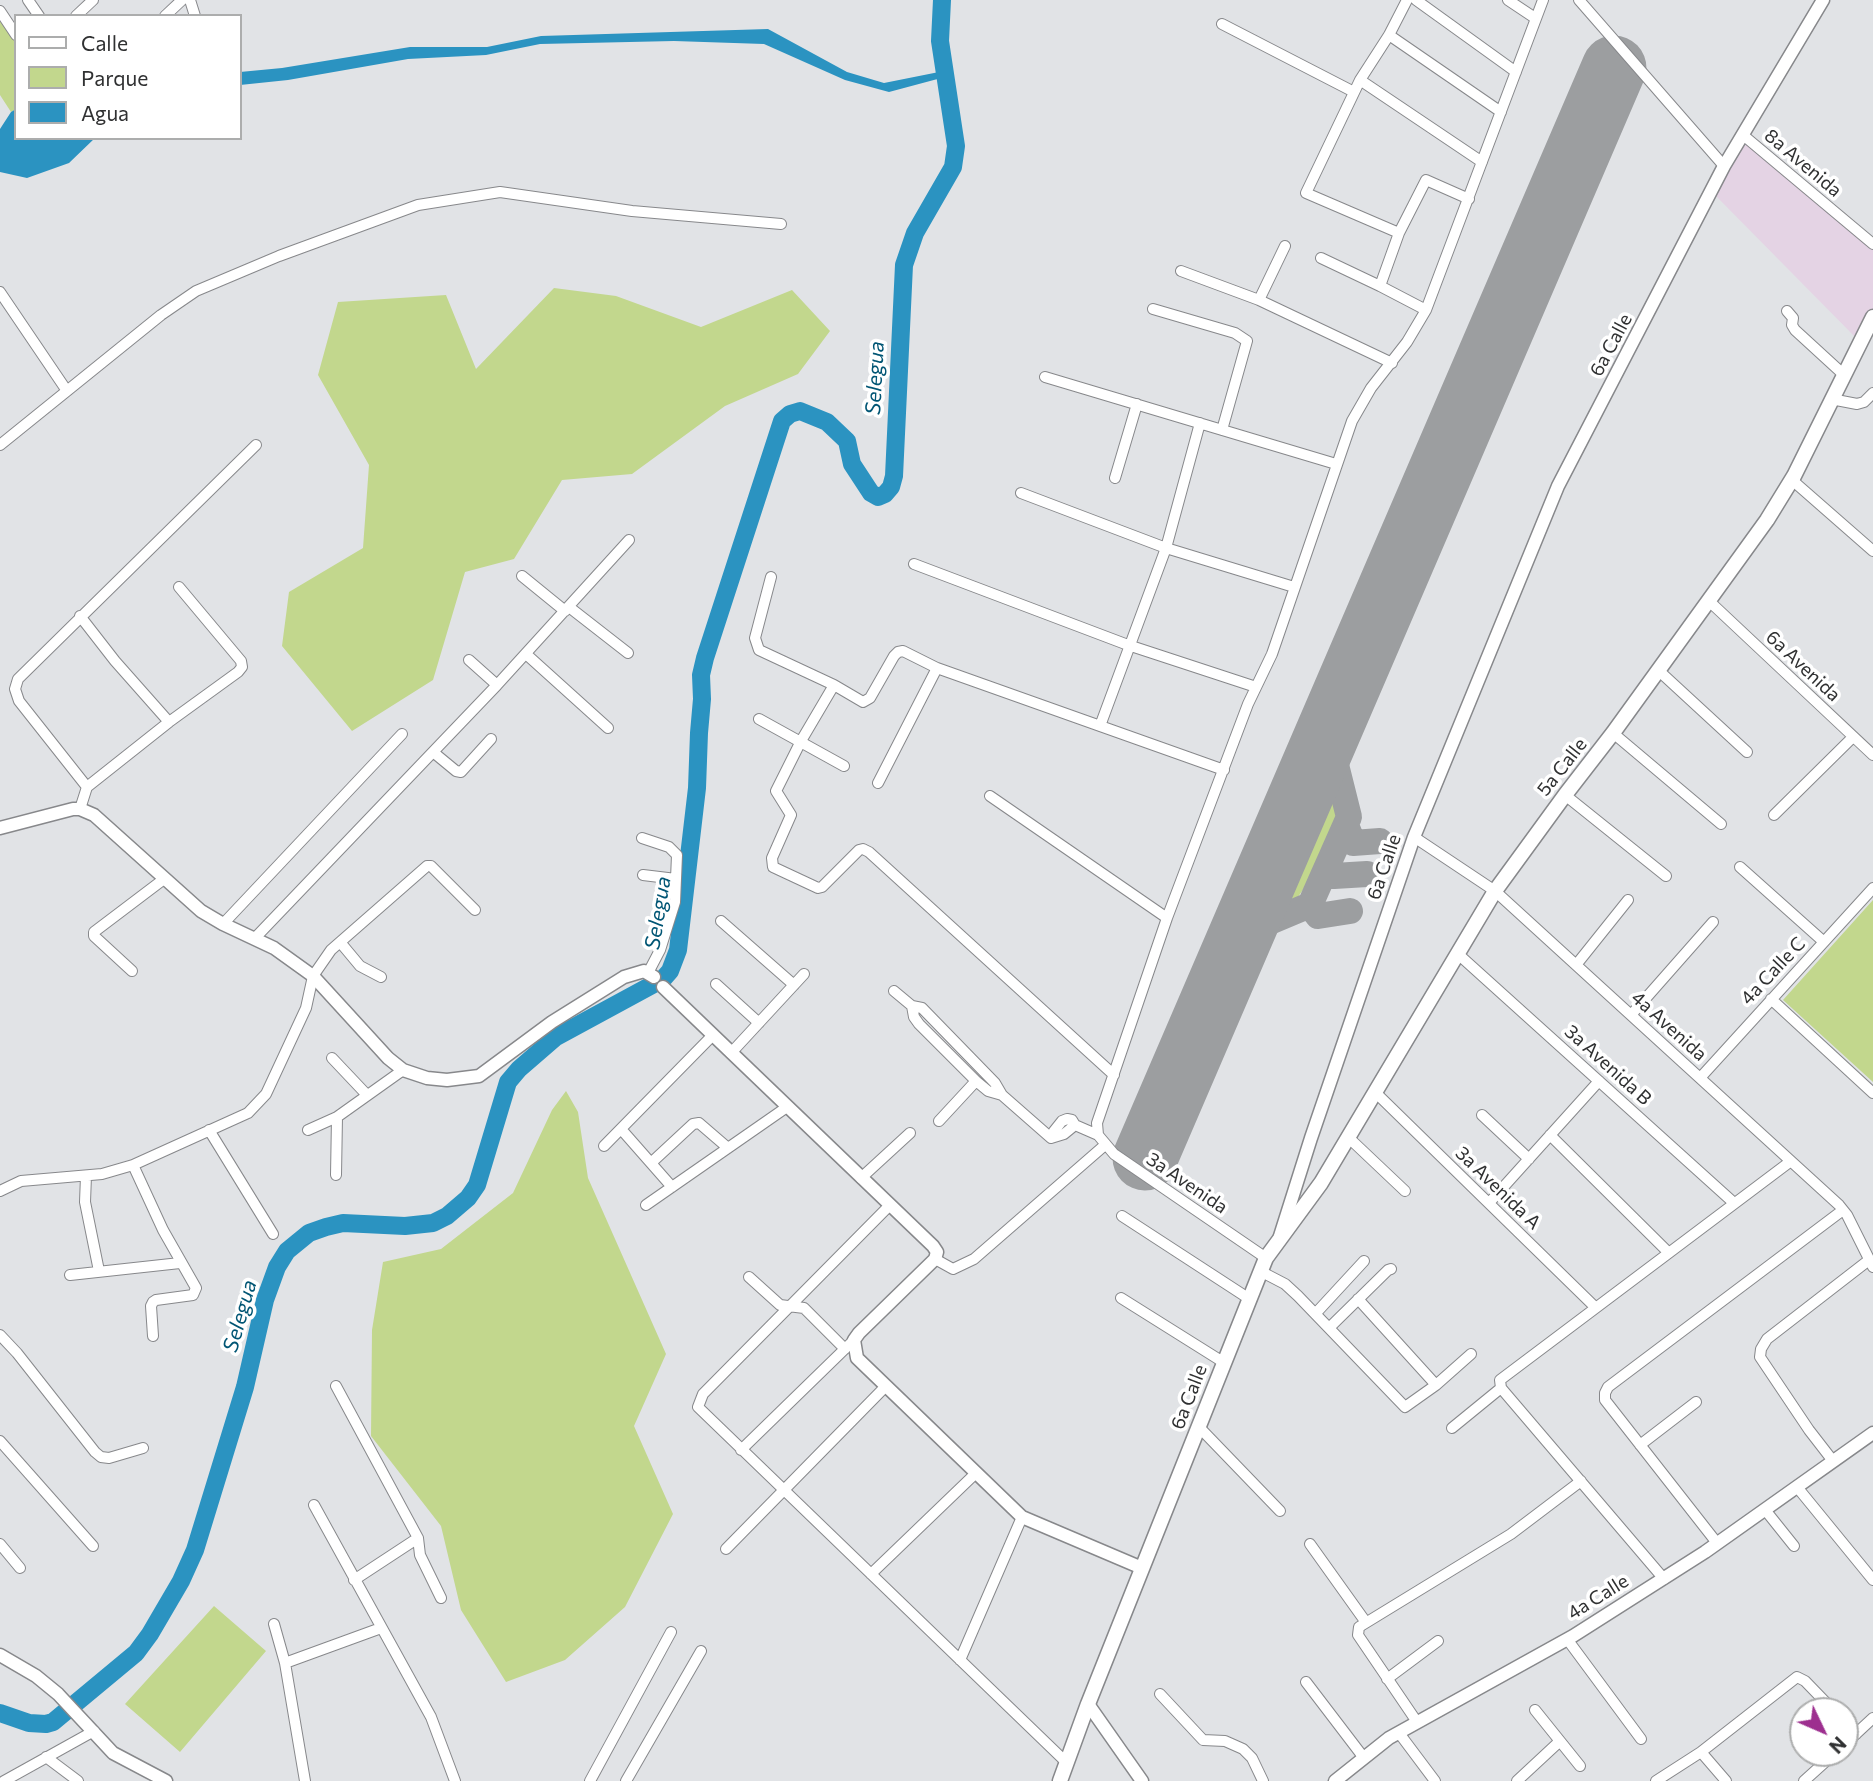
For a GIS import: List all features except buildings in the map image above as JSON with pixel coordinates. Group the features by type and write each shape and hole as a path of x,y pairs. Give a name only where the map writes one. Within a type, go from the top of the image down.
{"main road":[{"name":"5a Calle","path":"1279,1241 1321,1183 1349,1138 1495,891 1709,601 1792,480 1873,317"},
{"name":"6a Calle","path":"1060,1781 1248,1298 1263,1264 1279,1241"}],"street":[{"path":"78,14 93,0"},
{"path":"167,14 182,0"},
{"path":"1399,233 1306,193 1360,80 1389,35 1407,0"},
{"path":"1416,0 1516,72"},
{"path":"1508,0 1535,18"},
{"path":"894,991 912,1006 922,1008 995,1083 1002,1095 1051,1138 1064,1134 1075,1125 1097,1133 1097,1123 1167,918 1256,687 1272,654 1352,421 1371,388 1392,363 1426,310 1543,0"},
{"path":"1579,0 1724,166"},
{"name":"6a Calle","path":"1279,1241 1303,1160 1414,837 1558,486 1701,215 1724,166 1823,0"},
{"path":"0,11 14,32"},
{"path":"1222,24 1354,92"},
{"path":"1389,35 1501,112"},
{"path":"1360,80 1482,162"},
{"name":"8a Avenida","path":"1743,135 1873,244"},
{"path":"1380,286 1399,233 1426,180 1469,199"},
{"path":"0,445 161,315 196,291 279,256 418,205 500,192 632,211 781,224"},
{"path":"1259,300 1285,246"},
{"path":"1321,258 1426,310"},
{"path":"1181,271 1259,300 1392,363"},
{"path":"0,292 67,390"},
{"path":"1153,309 1235,333 1247,341 1222,430"},
{"path":"1787,310 1793,318 1792,325 1795,330 1843,374"},
{"path":"1045,377 1336,464"},
{"path":"1831,399 1857,404 1864,402 1873,393"},
{"path":"1115,478 1137,404"},
{"path":"1100,726 1166,548 1200,423"},
{"path":"88,787 19,701 15,689 18,679 256,445"},
{"path":"1792,480 1873,551"},
{"path":"1021,493 1166,548 1294,587"},
{"path":"255,938 497,685 629,540"},
{"path":"914,564 1128,645 1256,687"},
{"path":"522,576 628,653"},
{"path":"771,577 755,638 759,650 834,685 863,702 867,701 898,652 903,651 937,668 1224,770"},
{"path":"80,809 88,787 242,667 241,661 179,587"},
{"name":"6a Avenida","path":"1709,601 1873,755"},
{"path":"80,616 115,661 169,722"},
{"path":"526,654 608,727"},
{"path":"469,660 497,685"},
{"path":"878,783 937,668"},
{"path":"1658,670 1747,752"},
{"path":"834,685 776,791 791,813 772,858 773,867 818,888 859,850 869,852 1114,1075"},
{"path":"759,719 844,766"},
{"path":"1613,733 1721,824"},
{"path":"223,924 402,734"},
{"path":"1774,815 1853,737"},
{"path":"433,752 461,772 491,739"},
{"path":"1565,794 1666,876"},
{"path":"990,796 1167,918"},
{"path":"0,828 80,809 94,815 201,911 274,948 313,976 388,1058 403,1070 427,1078 447,1080 479,1076 552,1022 624,977 637,972 655,979 937,1252 935,1259 741,1450"},
{"name":"4a Avenida","path":"1414,837 1495,891 1791,1161 1843,1210 1871,1264"},
{"path":"642,838 674,850 677,855 675,902 660,950 655,979"},
{"path":"0,1191 21,1181 102,1174 133,1165 248,1113 266,1094 306,1008 313,976 331,950 427,866 431,866 475,910"},
{"path":"1740,867 1824,942"},
{"path":"643,875 676,879"},
{"path":"132,971 94,936 94,932 164,879"},
{"name":"4a Calle C","path":"1700,1078 1824,942 1870,896"},
{"path":"1576,965 1628,900"},
{"path":"721,921 794,985"},
{"path":"1631,1015 1713,922"},
{"path":"340,942 360,966 382,977"},
{"name":"3a Avenida B","path":"1458,954 1734,1203"},
{"path":"731,1053 804,974"},
{"path":"716,984 759,1023"},
{"path":"1771,999 1873,1093"},
{"path":"912,1006 914,1017 919,1024 976,1081 988,1091 1002,1095"},
{"path":"604,1146 713,1035"},
{"path":"332,1058 367,1095"},
{"path":"308,1130 337,1117 403,1070"},
{"path":"939,1121 976,1081"},
{"path":"1489,1203 1599,1082"},
{"name":"3a Avenida A","path":"1376,1093 1595,1307"},
{"path":"646,1205 787,1107"},
{"path":"1482,1115 1529,1159"},
{"path":"336,1175 337,1117"},
{"path":"651,1163 693,1124 699,1123 728,1148"},
{"path":"621,1129 672,1187"},
{"path":"209,1130 273,1234"},
{"path":"861,1178 910,1133"},
{"name":"3a Avenida","path":"1097,1133 1114,1154 1263,1264 1289,1287 1405,1407 1436,1385"},
{"path":"1550,1135 1668,1252"},
{"path":"1349,1138 1405,1191"},
{"path":"935,1259 953,1269 974,1259 1105,1145"},
{"path":"1664,1579 1501,1388 1500,1380 1791,1161"},
{"path":"133,1165 180,1263 194,1282 193,1295 153,1302 153,1336"},
{"path":"86,1176 85,1202 99,1271"},
{"path":"890,1205 789,1306 699,1401 698,1407 1067,1763"},
{"path":"1717,1543 1605,1400 1608,1387 1843,1210"},
{"path":"1122,1216 1248,1298"},
{"path":"1316,1312 1364,1261"},
{"path":"70,1275 180,1263"},
{"path":"1833,1461 1760,1357 1761,1349 1767,1339 1871,1264"},
{"path":"1330,1327 1391,1269"},
{"path":"750,1277 780,1305 804,1308 850,1344 857,1358 1022,1517 1142,1568"},
{"path":"1121,1298 1223,1362"},
{"path":"1358,1299 1436,1385 1471,1354"},
{"path":"0,1335 101,1457 108,1458 143,1448"},
{"path":"336,1386 418,1538 420,1555 441,1598"},
{"path":"726,1549 886,1386"},
{"path":"1452,1428 1501,1388"},
{"path":"1640,1445 1696,1402"},
{"path":"1198,1426 1280,1511"},
{"name":"4a Calle","path":"1335,1781 1399,1733 1567,1639 1664,1579 1766,1511 1873,1433"},
{"path":"0,1441 93,1546"},
{"path":"871,1574 976,1473"},
{"path":"1418,1723 1358,1635 1359,1627 1492,1546 1581,1481"},
{"path":"1797,1487 1873,1580"},
{"path":"314,1506 430,1717 456,1781"},
{"path":"1766,1511 1794,1546"},
{"path":"960,1660 1022,1517"},
{"path":"354,1580 418,1538"},
{"path":"0,1544 20,1568"},
{"path":"1310,1544 1366,1621"},
{"path":"1864,1570 1873,1562"},
{"path":"274,1624 285,1663 305,1781"},
{"path":"285,1663 381,1628"},
{"path":"590,1781 671,1632"},
{"path":"1567,1639 1641,1739"},
{"path":"1387,1679 1438,1641"},
{"path":"626,1781 701,1651"},
{"path":"0,1655 36,1676 58,1694 113,1753 166,1781"},
{"path":"1656,1781 1701,1752 1797,1677 1805,1681 1820,1697"},
{"path":"1306,1682 1364,1758"},
{"path":"1160,1694 1203,1740 1225,1741 1244,1749 1252,1758 1263,1781"},
{"path":"1088,1704 1142,1781"},
{"path":"1535,1710 1580,1766"},
{"path":"1859,1731 1873,1718"},
{"path":"4,1781 94,1731"},
{"path":"1399,1733 1435,1781"},
{"path":"1517,1781 1560,1741"},
{"path":"1701,1752 1726,1781"},
{"path":"46,1757 78,1781"},
{"path":"1804,1781 1820,1767"}],"shaded area":[{"path":"1743,135 1873,244 1873,317 1860,342 1712,192"}],"green space":[{"path":"0,15 14,34 14,110 11,112 0,95"},
{"path":"554,288 616,296 701,327 792,290 830,331 798,374 725,406 632,474 562,480 514,559 465,572 433,680 352,731 282,646 289,592 363,548 369,465 318,375 338,302 446,295 476,369"},
{"path":"1323,778 1328,780 1335,790 1340,812 1310,879 1298,897 1287,906 1268,908 1265,905"},
{"path":"1873,900 1873,1082 1783,1000"},
{"path":"566,1091 578,1112 588,1178 666,1354 634,1426 673,1514 625,1607 565,1660 506,1682 461,1610 441,1526 371,1436 372,1330 383,1262 441,1249 513,1193 552,1110"},
{"path":"214,1606 266,1651 180,1752 125,1704"}],"water":[{"path":"768,29 847,72 884,83 944,71 945,77 889,92 845,80 764,44 674,41 540,44 486,55 408,59 288,80 242,85 242,72 410,47 487,47 541,36"},
{"path":"14,110 14,140 93,140 69,163 27,178 0,172 0,129"}],"waterway":[{"name":"Selegua","path":"0,1713 29,1723 53,1722 136,1653 150,1634 181,1581 195,1550 245,1387 265,1300 277,1267 287,1251 309,1233 343,1223 405,1226 433,1223 447,1216 468,1198 477,1185 508,1082 519,1069 556,1037 663,979 670,971 678,950 697,788 701,675 782,421 790,414 800,411 827,422 847,441 852,464 871,493 878,497 891,487 894,476 904,265 915,233 953,167 956,146 940,41 942,0"}],"taxiway":[{"path":"1241,934 1310,905 1349,817 1328,733"},
{"path":"1346,825 1353,843 1380,841"},
{"path":"1328,866 1334,876 1367,874"},
{"path":"1310,905 1318,916 1350,911"}],"runway":[{"path":"1145,1158 1614,68"}]}
